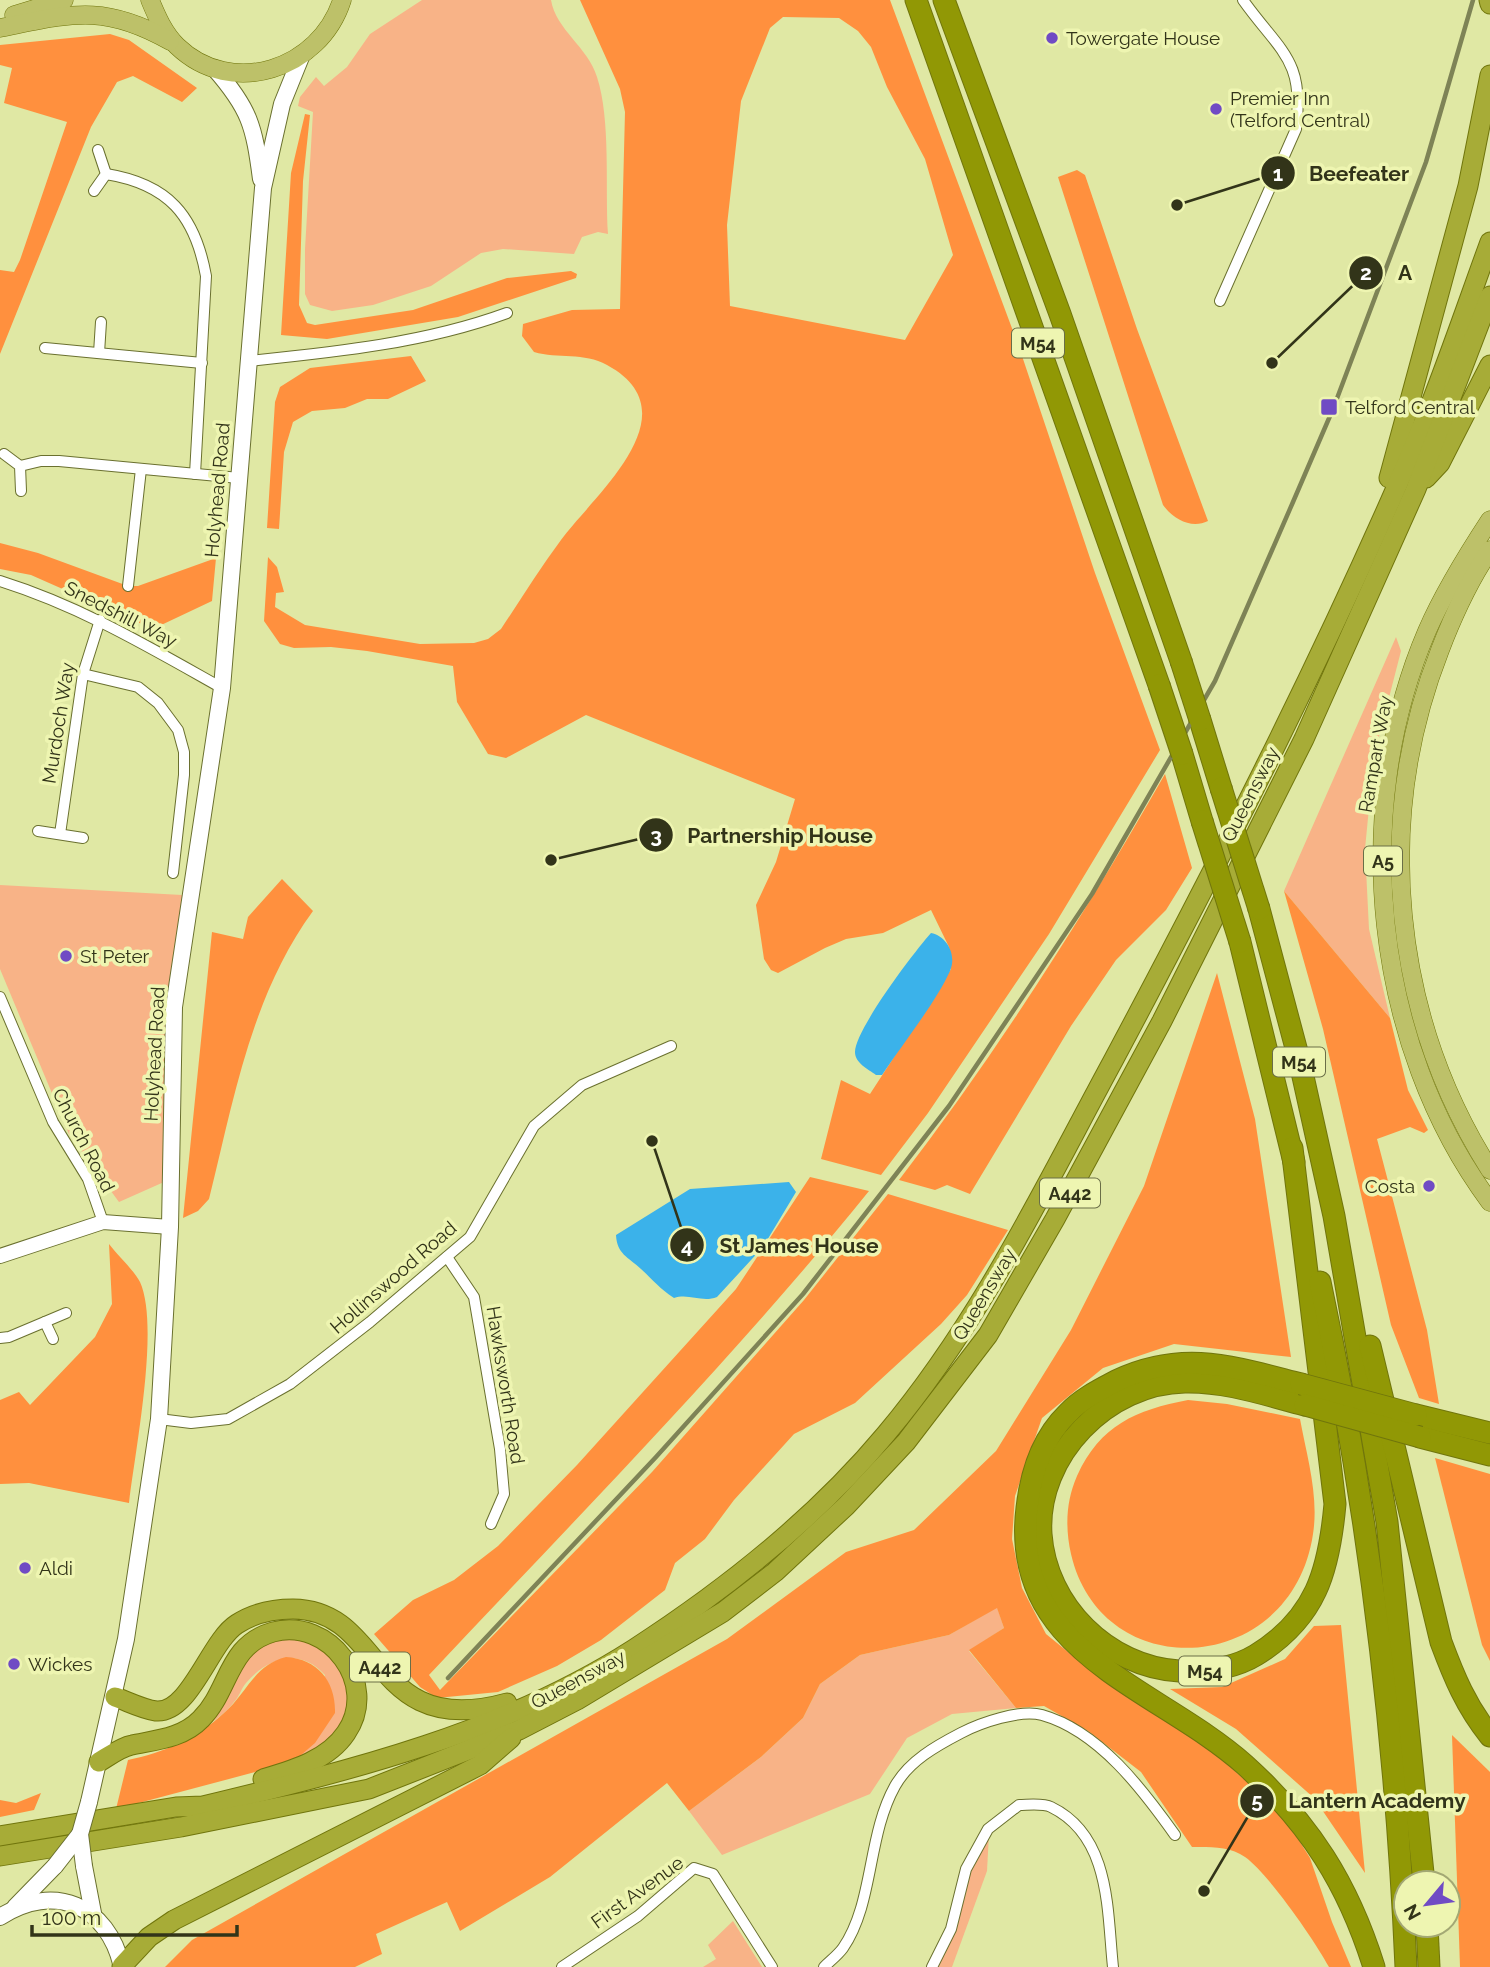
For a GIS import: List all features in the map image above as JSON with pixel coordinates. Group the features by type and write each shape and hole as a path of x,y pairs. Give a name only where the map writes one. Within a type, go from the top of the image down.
{"highway":[{"name":"M54","path":"916,0 1160,685 1240,942 1292,1148 1334,1345 1387,1698 1406,1967"},
{"name":"M54","path":"944,0 1060,314 1181,662 1259,909 1300,1063 1334,1216 1387,1522 1423,1869"},
{"name":"A442","path":"1381,517 1468,186 1490,75"},
{"name":"Queensway","path":"0,1836 203,1805 367,1766 544,1699 636,1647 761,1556 833,1490 885,1435 955,1343 996,1279 1155,982 1284,727 1411,451 1490,242"},
{"name":"Queensway","path":"0,1856 181,1827 369,1789 519,1730 678,1642 775,1572 846,1506 906,1442 988,1335 1055,1219 1168,1009 1304,739 1416,489 1490,296"},
{"name":"A442","path":"1416,489 1440,463 1490,365"},
{"name":"M54","path":"1292,1148 1335,1504 1331,1547 1320,1586 1304,1612 1276,1643 1242,1663 1200,1672 1163,1670 1124,1657 1090,1635 1053,1583 1041,1534 1044,1500 1055,1465 1085,1425 1116,1401 1153,1386 1185,1382 1223,1384 1303,1395 1416,1415 1490,1433"},
{"name":"M54","path":"1334,1216 1363,1318 1441,1642 1457,1687 1469,1710 1490,1736"},
{"name":"M54","path":"1374,1967 1338,1875 1296,1817 1244,1764 1207,1736 1118,1680 1064,1635 1048,1613 1029,1570 1024,1529 1028,1492 1039,1452 1069,1411 1097,1391 1136,1371 1164,1364 1198,1362 1240,1368 1303,1395 1420,1437 1490,1455"},
{"name":"A442","path":"115,1697 156,1711 167,1709 188,1692 218,1643 236,1624 267,1611 282,1609 298,1609 333,1620 347,1630 410,1695 435,1709 453,1712 477,1710 514,1701 608,1655 636,1647"},
{"name":"A442","path":"99,1762 130,1745 156,1742 200,1722 235,1658 256,1638 285,1629 304,1630 330,1644 344,1657 355,1681 357,1704 347,1732 332,1748 288,1771 176,1807"},
{"name":"A442","path":"122,1966 149,1937 174,1920 481,1765 519,1730"},
{"path":"1428,1939 1429,1967"}],"main road":[{"path":"0,18 64,0"},
{"path":"150,0 159,23 176,45"},
{"path":"0,27 83,12 117,17 176,45 214,68 231,72 267,71 301,57 323,38 340,7 354,0"},
{"name":"Holyhead Road","path":"7,1913 55,1866 80,1834 115,1697 159,1419 170,1227 174,1007 222,688 263,188 282,104 301,57"},
{"name":"Holyhead Road","path":"214,68 247,110 255,136 263,188"},
{"name":"Rampart Way","path":"1490,520 1436,613 1410,680 1388,783 1382,844 1387,940 1392,978 1404,1019 1435,1107 1457,1150 1490,1202"},
{"name":"Rampart Way","path":"1490,551 1452,618 1424,690 1404,791 1400,863 1401,914 1409,971 1434,1060 1454,1106 1490,1170"},
{"name":"Holyhead Road","path":"80,1834 93,1913"},
{"path":"7,1913 38,1902 62,1901 93,1913 115,1945 122,1966"}],"street":[{"path":"1220,300 1296,129 1299,103 1298,78 1292,62 1243,0"},
{"path":"98,150 106,174"},
{"path":"94,191 106,174"},
{"path":"106,174 124,177 159,192 176,206 191,225 200,245 206,276 195,474"},
{"path":"249,361 331,352 462,329 507,313"},
{"path":"99,353 101,322"},
{"path":"45,348 202,363"},
{"path":"4,454 20,466"},
{"path":"20,466 41,461 59,461 239,478"},
{"path":"20,466 21,491"},
{"path":"128,586 141,469"},
{"name":"Snedshill Way","path":"0,581 43,594 100,620 222,688"},
{"name":"Murdoch Way","path":"60,834 83,674 100,620"},
{"path":"83,674 138,687 158,703 178,730 184,752 184,775 173,873"},
{"path":"38,831 83,838"},
{"name":"Church Road","path":"0,997 53,1122 88,1179 103,1222"},
{"name":"Hollinswood Road","path":"159,1419 191,1423 228,1419 290,1384 370,1322 470,1237 534,1126 582,1085 671,1046"},
{"path":"0,1256 103,1222 170,1227"},
{"name":"Hawksworth Road","path":"447,1257 474,1297 500,1449 504,1494 491,1524"},
{"path":"0,1338 66,1313"},
{"path":"45,1322 53,1339"},
{"path":"824,1967 843,1948 862,1905 875,1837 896,1785 929,1749 986,1719 1041,1714 1081,1735 1133,1777 1175,1835"},
{"path":"932,1967 950,1929 967,1869 982,1839 988,1829 1018,1805 1050,1806 1083,1832 1103,1873 1113,1967"},
{"name":"First Avenue","path":"562,1967 638,1916 694,1868 713,1874 772,1967"}],"shaded area":[{"path":"422,0 551,0 559,20 593,66 597,77 606,133 608,234 598,232 582,237 574,254 503,249 481,253 431,286 373,305 332,311 310,305 305,294 305,249 313,112 298,106 300,97 316,77 324,86 347,67 370,34"},
{"path":"580,0 890,0 1020,350 1095,573 1160,750 1049,934 928,1113 881,1175 821,1159 841,1080 870,1094 951,969 949,947 931,910 883,933 846,939 778,973 771,970 764,959 756,905 776,862 795,799 586,715 506,758 488,754 457,702 453,666 367,651 331,647 294,648 280,644 264,621 268,557 277,567 284,592 276,593 275,607 305,625 420,644 474,643 488,639 501,629 553,551 613,478 629,454 640,430 642,406 632,384 607,365 589,358 534,352 522,336 523,324 572,310 620,309 625,112 620,89","holes":["783,17 839,18 858,31 871,47 887,87 925,159 953,255 905,340 730,306 727,225 741,101 770,28"]},
{"path":"110,34 129,40 197,88 182,102 133,76 117,82 91,127 0,354 0,270 14,272 20,260 67,122 4,103 12,68 0,65 0,45"},
{"path":"305,114 310,115 303,181 299,305 307,323 315,325 413,310 507,278 571,271 577,274 576,278 458,317 327,339 281,335 291,173"},
{"path":"1077,170 1085,175 1137,329 1208,521 1196,524 1184,522 1172,515 1163,505 1058,177"},
{"path":"411,356 426,381 388,399 367,399 345,408 312,411 293,422 284,452 279,529 267,528 275,402 280,387 310,368"},
{"path":"0,543 38,553 128,586 138,586 216,558 212,601 157,627 144,625 31,575 0,569"},
{"path":"1396,637 1401,651 1374,756 1365,849 1369,929 1390,1018 1284,891"},
{"path":"1165,774 1192,868 1166,910 1116,960 1071,1026 970,1194 947,1185 935,1190 899,1180 1006,1032 1104,878"},
{"path":"282,879 313,911 274,978 259,1013 237,1086 209,1199 198,1211 183,1218 212,932 243,939 248,917"},
{"path":"0,885 182,895 164,1182 119,1202 69,1134 0,969"},
{"path":"1284,891 1390,1018 1408,1090 1428,1130 1424,1133 1410,1127 1377,1139 1427,1330 1439,1404 1419,1398 1391,1325 1323,1029"},
{"path":"1217,973 1255,1119 1291,1357 1174,1344 1103,1368 1042,1418 1015,1496 1012,1539 1022,1588 1046,1634 1084,1665 1209,1748 1282,1813 1310,1858 1351,1967 1329,1967 1278,1892 1245,1857 1226,1849 1192,1847 1141,1772 1088,1731 1044,1706 1016,1708 969,1650 1004,1628 997,1608 949,1635 860,1655 820,1684 803,1718 761,1757 689,1811 667,1783 550,1877 460,1931 447,1902 376,1934 382,1954 355,1967 165,1967 192,1940 727,1639 846,1552 914,1530 996,1451 1071,1330 1144,1186"},
{"path":"810,1177 869,1191 708,1377 429,1675 440,1690 652,1472 804,1300 888,1194 1008,1230 967,1295 941,1324 855,1403 794,1434 734,1500 705,1539 675,1563 665,1590 601,1640 557,1666 498,1692 437,1698 420,1687 374,1634 413,1600 454,1580 498,1546 577,1465 736,1289"},
{"path":"109,1244 140,1282 146,1302 147,1358 129,1503 29,1483 0,1484 0,1400 19,1392 30,1405 95,1337 112,1304"},
{"path":"1188,1400 1227,1404 1300,1419 1314,1505 1313,1534 1298,1581 1271,1616 1235,1638 1196,1647 1156,1644 1119,1627 1089,1597 1071,1554 1067,1524 1073,1485 1097,1444 1109,1432 1136,1415"},
{"path":"1435,1458 1490,1474 1490,1661 1482,1645"},
{"path":"997,1607 1004,1628 969,1651 1016,1708 952,1714 907,1738 870,1794 722,1855 689,1811 761,1757 803,1718 820,1684 860,1655 949,1635"},
{"path":"1341,1625 1365,1873 1314,1798 1236,1729 1170,1689 1222,1687 1285,1659 1314,1626"},
{"path":"304,1638 323,1647 335,1659 343,1673 347,1690 343,1723 335,1737 320,1751 293,1762 325,1675 305,1661 284,1659 264,1667 246,1683 228,1710 205,1727 240,1663 270,1639"},
{"path":"286,1657 316,1667 332,1691 335,1713 315,1743 293,1762 116,1809 128,1760 167,1749 203,1730 232,1705 258,1673 266,1666"},
{"path":"1452,1735 1490,1772 1490,1967 1460,1967 1462,1869 1457,1869"},
{"path":"41,1793 34,1810 0,1817 0,1800 16,1803"},
{"path":"989,1834 987,1871 952,1967 935,1967 971,1868"},
{"path":"733,1921 762,1967 703,1967 716,1959 708,1945"}],"water":[{"path":"931,933 942,938 949,947 952,959 950,971 928,1010 882,1075 876,1075 857,1059 855,1052 858,1041 887,991"},
{"path":"789,1182 796,1192 763,1247 717,1297 674,1298 618,1247 616,1235 690,1189"}],"railway":[{"path":"448,1678 656,1457 803,1294 949,1106 1092,894 1215,681 1333,409 1426,162 1473,0"}],"place":[{"name":"Towergate House","path":"1052,38"},
{"name":"Premier Inn (Telford Central)","path":"1216,109"},
{"name":"Beefeater","path":"1177,205"},
{"name":"A","path":"1272,363"},
{"name":"Telford Central","path":"1329,407"},
{"name":"Partnership House","path":"551,860"},
{"name":"St Peter","path":"66,956"},
{"name":"St James House","path":"652,1141"},
{"name":"Costa","path":"1429,1186"},
{"name":"Aldi","path":"25,1568"},
{"name":"Wickes","path":"14,1664"},
{"name":"Lantern Academy","path":"1204,1891"}]}
